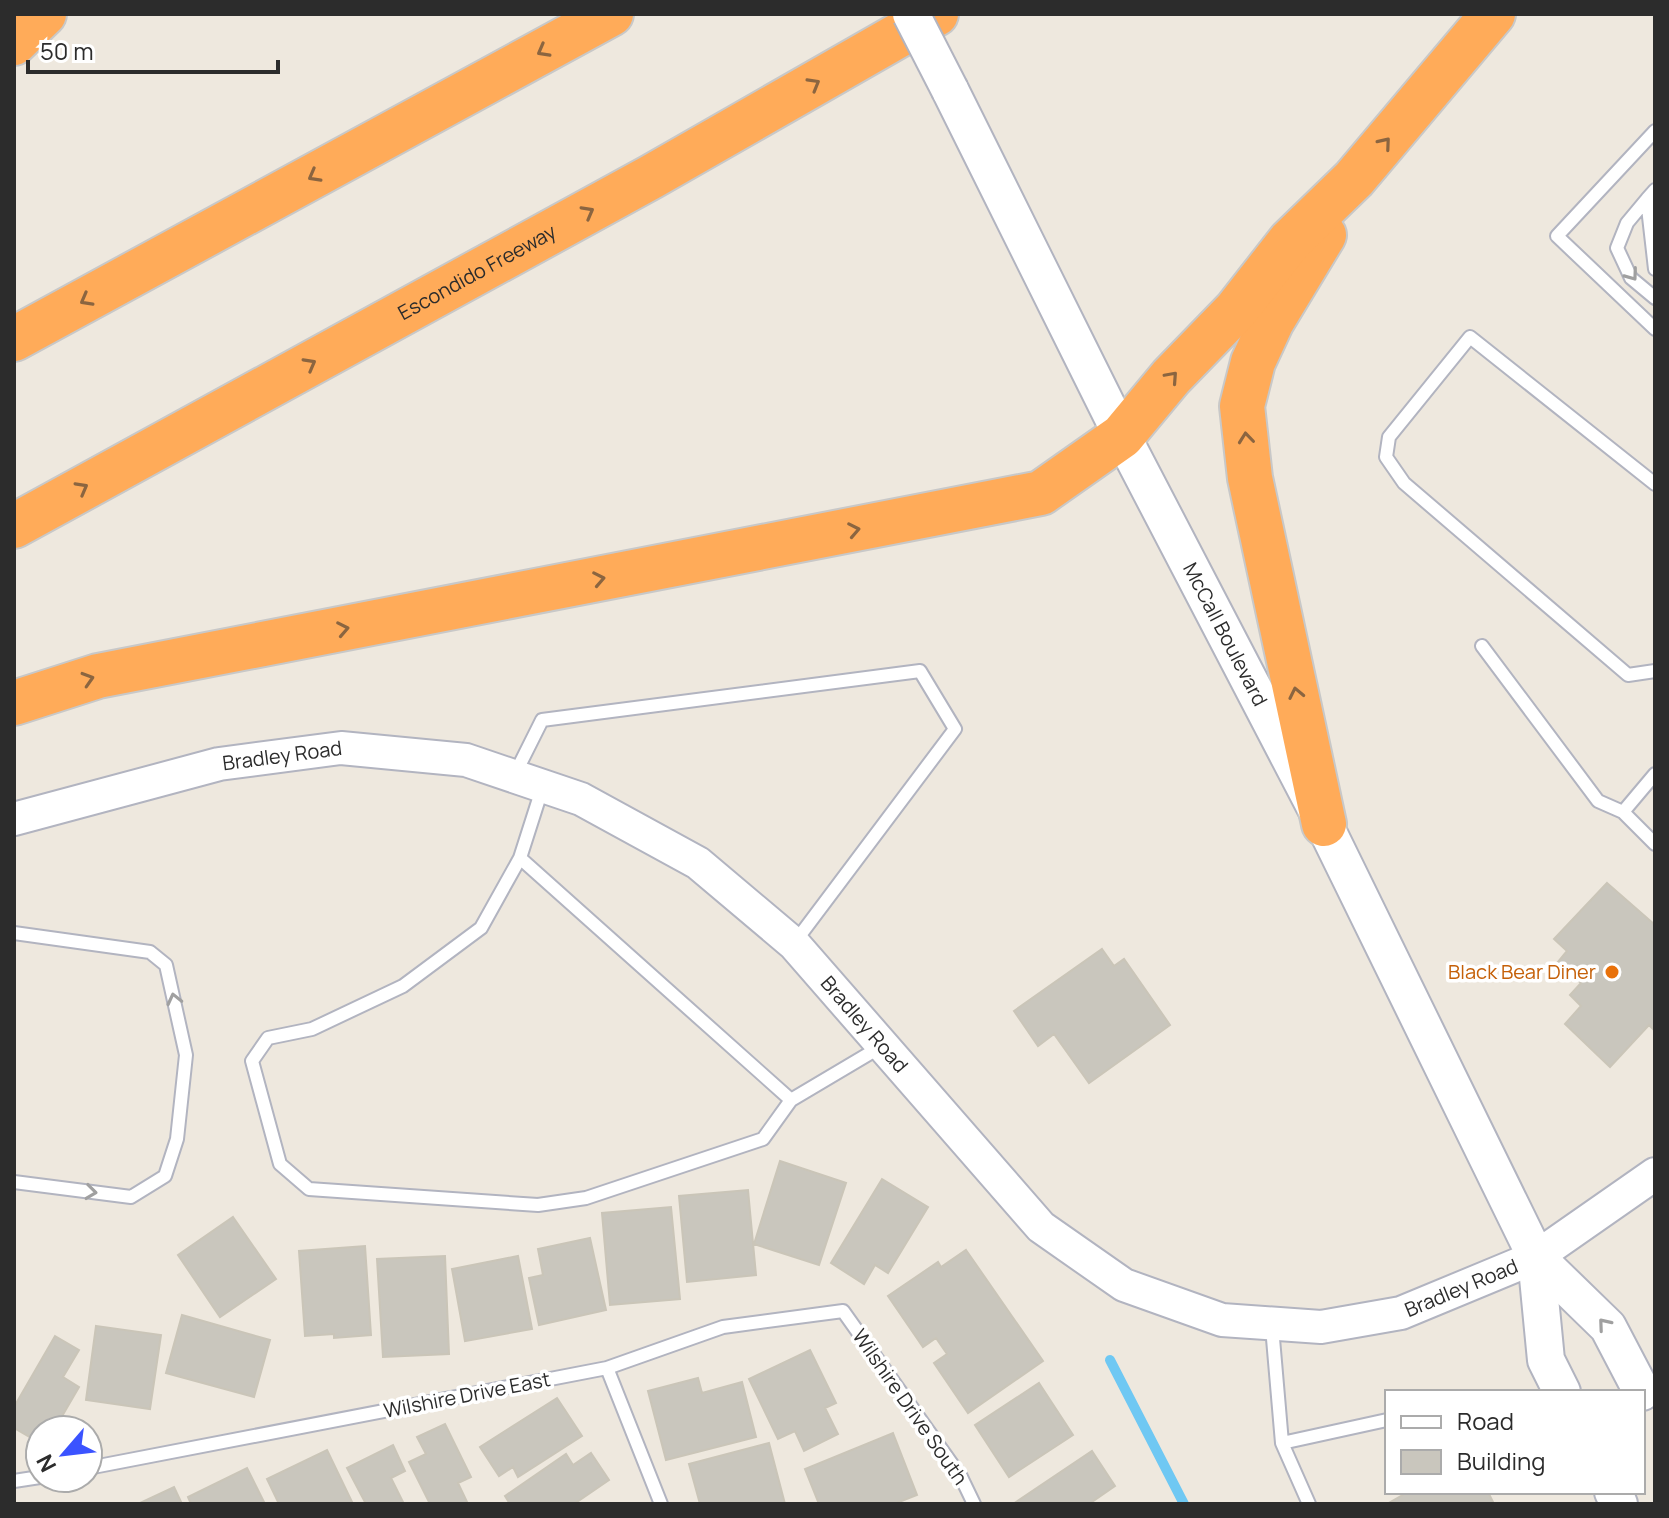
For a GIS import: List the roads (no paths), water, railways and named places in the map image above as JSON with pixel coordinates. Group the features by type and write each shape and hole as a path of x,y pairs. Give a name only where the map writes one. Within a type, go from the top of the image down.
{"highway":[{"path":"14,43 44,14"},
{"path":"14,339 611,14"},
{"name":"Escondido Freeway","path":"14,526 651,177 936,14"},
{"path":"14,703 98,676 1041,493 1122,436 1171,377 1236,310 1290,241 1354,179 1493,14"},
{"path":"1324,824 1250,478 1242,406 1253,362 1272,321 1309,262 1354,179"}],"main road":[{"name":"McCall Boulevard","path":"911,14 1122,436 1324,824 1536,1257 1608,1327 1640,1390"},
{"name":"McCall Boulevard","path":"1536,1257 1546,1360 1561,1390"},
{"name":"McCall Boulevard","path":"1645,1399 1655,1417"}],"street":[{"name":"Bradley Road","path":"14,819 219,764 341,748 466,760 581,799 698,863 794,944 1041,1227 1124,1285 1222,1320 1321,1327 1401,1313 1536,1257 1655,1174"}],"lane":[{"path":"1655,131 1557,236 1655,329"},
{"path":"1651,195 1655,269"},
{"path":"1651,195 1627,223 1617,248 1631,278 1655,298"},
{"path":"1655,484 1470,337 1389,437 1386,457 1404,483 1628,675 1655,671"},
{"path":"1482,646 1598,801 1623,812 1655,844"},
{"path":"794,944 955,729 920,671 542,720 529,781 520,858 481,928 403,986 312,1029 268,1038 252,1061 280,1164 309,1189 538,1205 586,1198 763,1139 791,1100 882,1045"},
{"path":"1623,812 1655,774"},
{"path":"520,858 791,1100"},
{"path":"14,933 150,952 166,965 186,1055 177,1139 165,1176 131,1197 14,1182"},
{"name":"Wilshire Drive East","path":"104,1465 607,1368 723,1327 843,1311"},
{"name":"Wilshire Drive South","path":"843,1311 961,1477 974,1504"},
{"path":"1272,1323 1282,1443 1309,1504"},
{"path":"607,1368 661,1504"},
{"path":"1282,1443 1385,1420"}],"waterway":[{"path":"1110,1360 1184,1504"}],"place":[{"name":"Black Bear Diner","path":"1612,972"}]}
